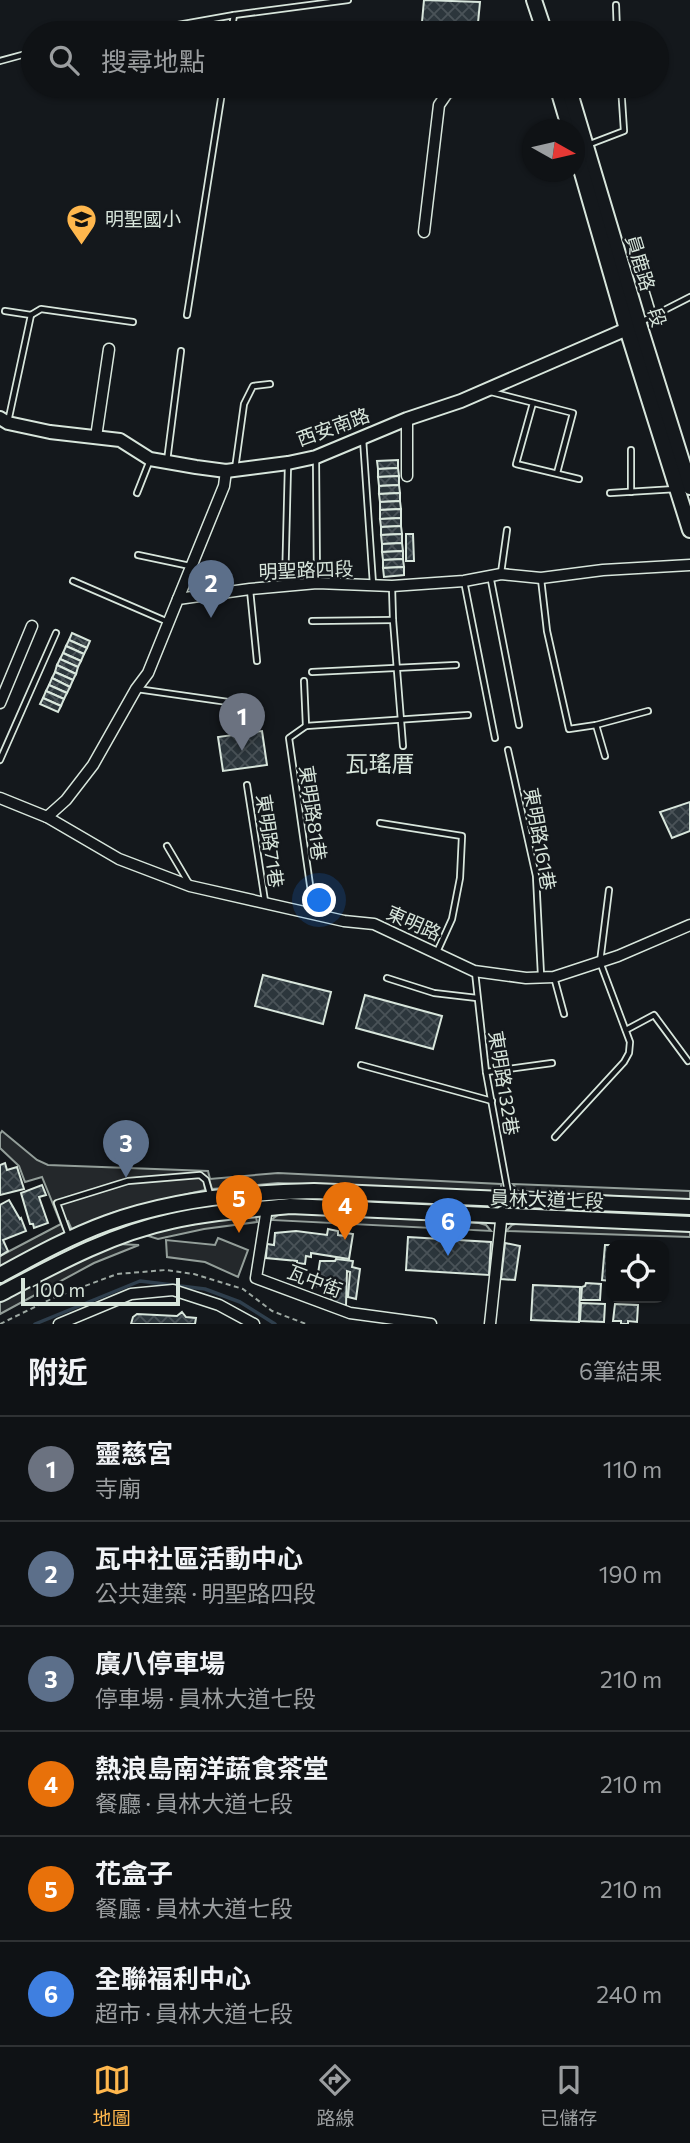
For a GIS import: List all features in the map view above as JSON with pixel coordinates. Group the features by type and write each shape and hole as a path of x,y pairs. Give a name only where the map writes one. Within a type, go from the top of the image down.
{"main road":[{"path":"534,0 541,21"},
{"path":"561,98 567,119"},
{"name":"員鹿路一段","path":"570,98 574,119"},
{"name":"員鹿路一段","path":"585,166 683,488 690,530"},
{"name":"員林大道七段","path":"0,1275 106,1223 211,1197 314,1191 690,1207"},
{"name":"員林大道七段","path":"0,1294 66,1259 130,1233 181,1219 228,1211 289,1206 690,1224"}],"street":[{"path":"424,232 439,105 444,98"},
{"name":"西安南路","path":"4,421 50,432 120,440 150,459 167,462 231,470 288,463 316,457 407,419 487,391 633,326"},
{"path":"96,437 108,349"},
{"path":"407,419 407,475"},
{"path":"47,817 66,800 93,765 148,673 231,470"},
{"name":"明聖路四段","path":"178,599 317,583 392,586 464,581 501,574 541,578 603,570 690,565"},
{"path":"0,703 32,626"},
{"name":"東明路","path":"0,798 47,817 119,859 190,886 344,921 374,924 474,971 526,978 554,977 618,956 690,925"},
{"path":"490,1324 500,1216 509,1200"},
{"name":"瓦中街","path":"267,1208 256,1278 350,1314 430,1324"},
{"path":"59,1324 131,1294 173,1290 219,1305 254,1324"}],"lane":[{"path":"200,21 348,0"},
{"path":"616,5 617,21"},
{"path":"233,21 234,15"},
{"path":"0,61 21,55"},
{"path":"187,315 221,98"},
{"path":"585,144 624,131 622,98"},
{"path":"633,326 690,297"},
{"path":"5,311 31,315 41,309 133,322"},
{"path":"4,421 31,315"},
{"path":"167,462 181,351"},
{"path":"231,470 244,404 253,386 270,384"},
{"path":"487,391 573,414 557,473"},
{"path":"533,403 516,464 579,478"},
{"path":"363,438 374,586"},
{"path":"631,450 631,492"},
{"path":"316,457 317,583"},
{"path":"136,494 150,459"},
{"path":"285,586 288,463"},
{"path":"610,493 683,488"},
{"path":"501,574 508,530"},
{"path":"138,555 189,570 220,593"},
{"path":"490,575 519,725"},
{"path":"541,578 547,631 569,729 648,711"},
{"path":"74,581 168,622"},
{"path":"464,581 495,738"},
{"path":"392,586 403,746"},
{"path":"250,589 257,661"},
{"path":"312,621 393,620"},
{"path":"0,760 56,633"},
{"path":"312,672 456,665"},
{"path":"304,681 306,726 468,715"},
{"path":"136,689 249,705"},
{"path":"596,725 605,756"},
{"name":"東明路81巷","path":"306,726 289,738 314,913"},
{"name":"東明路161巷","path":"508,750 536,876 541,976"},
{"name":"東明路71巷","path":"247,785 265,902"},
{"path":"380,823 462,836 460,878 452,919 437,952"},
{"path":"167,846 190,886"},
{"path":"555,1137 624,1062 629,1053 630,1042 600,962 609,890"},
{"name":"東明路132巷","path":"474,971 486,1072 509,1200"},
{"path":"554,977 564,1014"},
{"path":"387,978 434,993 477,998"},
{"path":"626,1030 654,1015 688,1061"},
{"path":"486,1072 552,1063"},
{"path":"361,1065 492,1101"},
{"path":"71,1240 57,1203 128,1181 200,1175 206,1180 211,1197"}],"green space":[{"path":"300,1196 480,1206 430,1207 281,1201 211,1208 0,1288 0,1284 50,1257 127,1223 209,1203"}],"shaded area":[{"path":"2,1131 37,1160 48,1165 208,1171 210,1179 278,1173 501,1184 501,1189 496,1192 278,1183 212,1189 209,1179 204,1180 205,1190 112,1213 72,1230 68,1221 61,1224 42,1177 25,1182 19,1166 0,1148"},
{"path":"513,1184 690,1191 690,1200 518,1191"},
{"path":"288,1213 479,1223 486,1225 491,1231 271,1220"},
{"path":"250,1215 256,1217 257,1222 158,1239 148,1236 177,1227"},
{"path":"519,1223 690,1230 690,1237 506,1231"},
{"path":"61,1224 65,1233 0,1267 0,1256"},
{"path":"218,1238 248,1250 238,1277 205,1262 167,1257 166,1240 215,1245"},
{"path":"118,1244 139,1245 94,1263 0,1314 0,1302 60,1269"}],"building":[{"path":"424,0 480,2 478,21 422,21"},
{"path":"398,460 398,468 378,469 377,461"},
{"path":"398,468 399,476 378,477 378,469"},
{"path":"399,476 399,485 379,486 378,477"},
{"path":"399,485 400,493 379,494 379,486"},
{"path":"400,493 400,501 380,502 379,494"},
{"path":"400,501 401,509 380,510 380,502"},
{"path":"401,509 401,518 380,519 380,510"},
{"path":"401,518 401,526 381,527 380,519"},
{"path":"401,526 402,534 381,535 381,527"},
{"path":"402,534 402,543 382,544 381,535"},
{"path":"406,534 413,534 414,561 406,561"},
{"path":"402,543 403,551 382,552 382,544"},
{"path":"403,551 403,559 383,560 382,552"},
{"path":"403,559 404,567 383,568 383,560"},
{"path":"404,567 404,575 384,577 383,568"},
{"path":"72,633 90,641 87,648 69,640"},
{"path":"69,640 87,648 84,654 66,646"},
{"path":"66,646 84,654 81,661 63,653"},
{"path":"63,653 81,661 78,667 60,659"},
{"path":"60,659 78,667 76,674 57,665"},
{"path":"57,665 76,674 73,680 55,672"},
{"path":"55,672 73,680 70,687 52,678"},
{"path":"52,678 70,687 67,693 49,685"},
{"path":"49,685 67,693 64,699 46,691"},
{"path":"46,691 64,699 61,706 43,698"},
{"path":"43,698 61,706 58,712 40,704"},
{"path":"262,731 267,765 223,771 218,737"},
{"path":"690,802 690,831 672,838 660,812"},
{"path":"263,975 331,992 323,1024 255,1006"},
{"path":"365,995 442,1016 433,1049 356,1028"},
{"path":"5,1163 7,1170 17,1167 24,1189 0,1195 0,1165"},
{"path":"42,1185 46,1195 39,1197 48,1223 34,1228 33,1224 30,1224 21,1193"},
{"path":"9,1200 26,1231 3,1240 8,1251 0,1256 0,1205"},
{"path":"328,1229 338,1231 338,1235 353,1234 349,1259 311,1253 311,1257 306,1256 305,1264 266,1258 267,1244 274,1245 275,1233 296,1231 327,1235"},
{"path":"408,1237 491,1242 489,1275 406,1270"},
{"path":"505,1243 520,1246 515,1280 501,1279"},
{"path":"605,1245 606,1245 606,1280 602,1280"},
{"path":"320,1261 353,1261 352,1267 360,1269 356,1299 348,1297 350,1272 347,1271 346,1306 332,1302 331,1292 326,1291 326,1287 316,1286"},
{"path":"586,1283 601,1284 600,1300 581,1300 582,1287"},
{"path":"533,1285 580,1287 579,1322 531,1320"},
{"path":"581,1303 605,1304 604,1322 580,1321"},
{"path":"615,1304 638,1305 637,1322 628,1321 628,1324 621,1324 621,1321 613,1321"},
{"path":"182,1312 186,1317 196,1318 195,1324 131,1324 137,1314 177,1316"}],"waterway":[{"path":"35,1324 140,1281 205,1289 240,1302 275,1324"}],"place":[{"name":"明聖國小","path":"82,246"},
{"name":"瓦中社區活動中心","path":"211,618"},
{"name":"靈慈宮","path":"242,751"},
{"name":"廣八停車場","path":"126,1178"},
{"name":"花盒子","path":"239,1233"},
{"name":"熱浪島南洋蔬食茶堂","path":"345,1240"},
{"name":"全聯福利中心","path":"448,1256"}],"district":[{"name":"瓦瑤厝","path":"380,764"}]}
